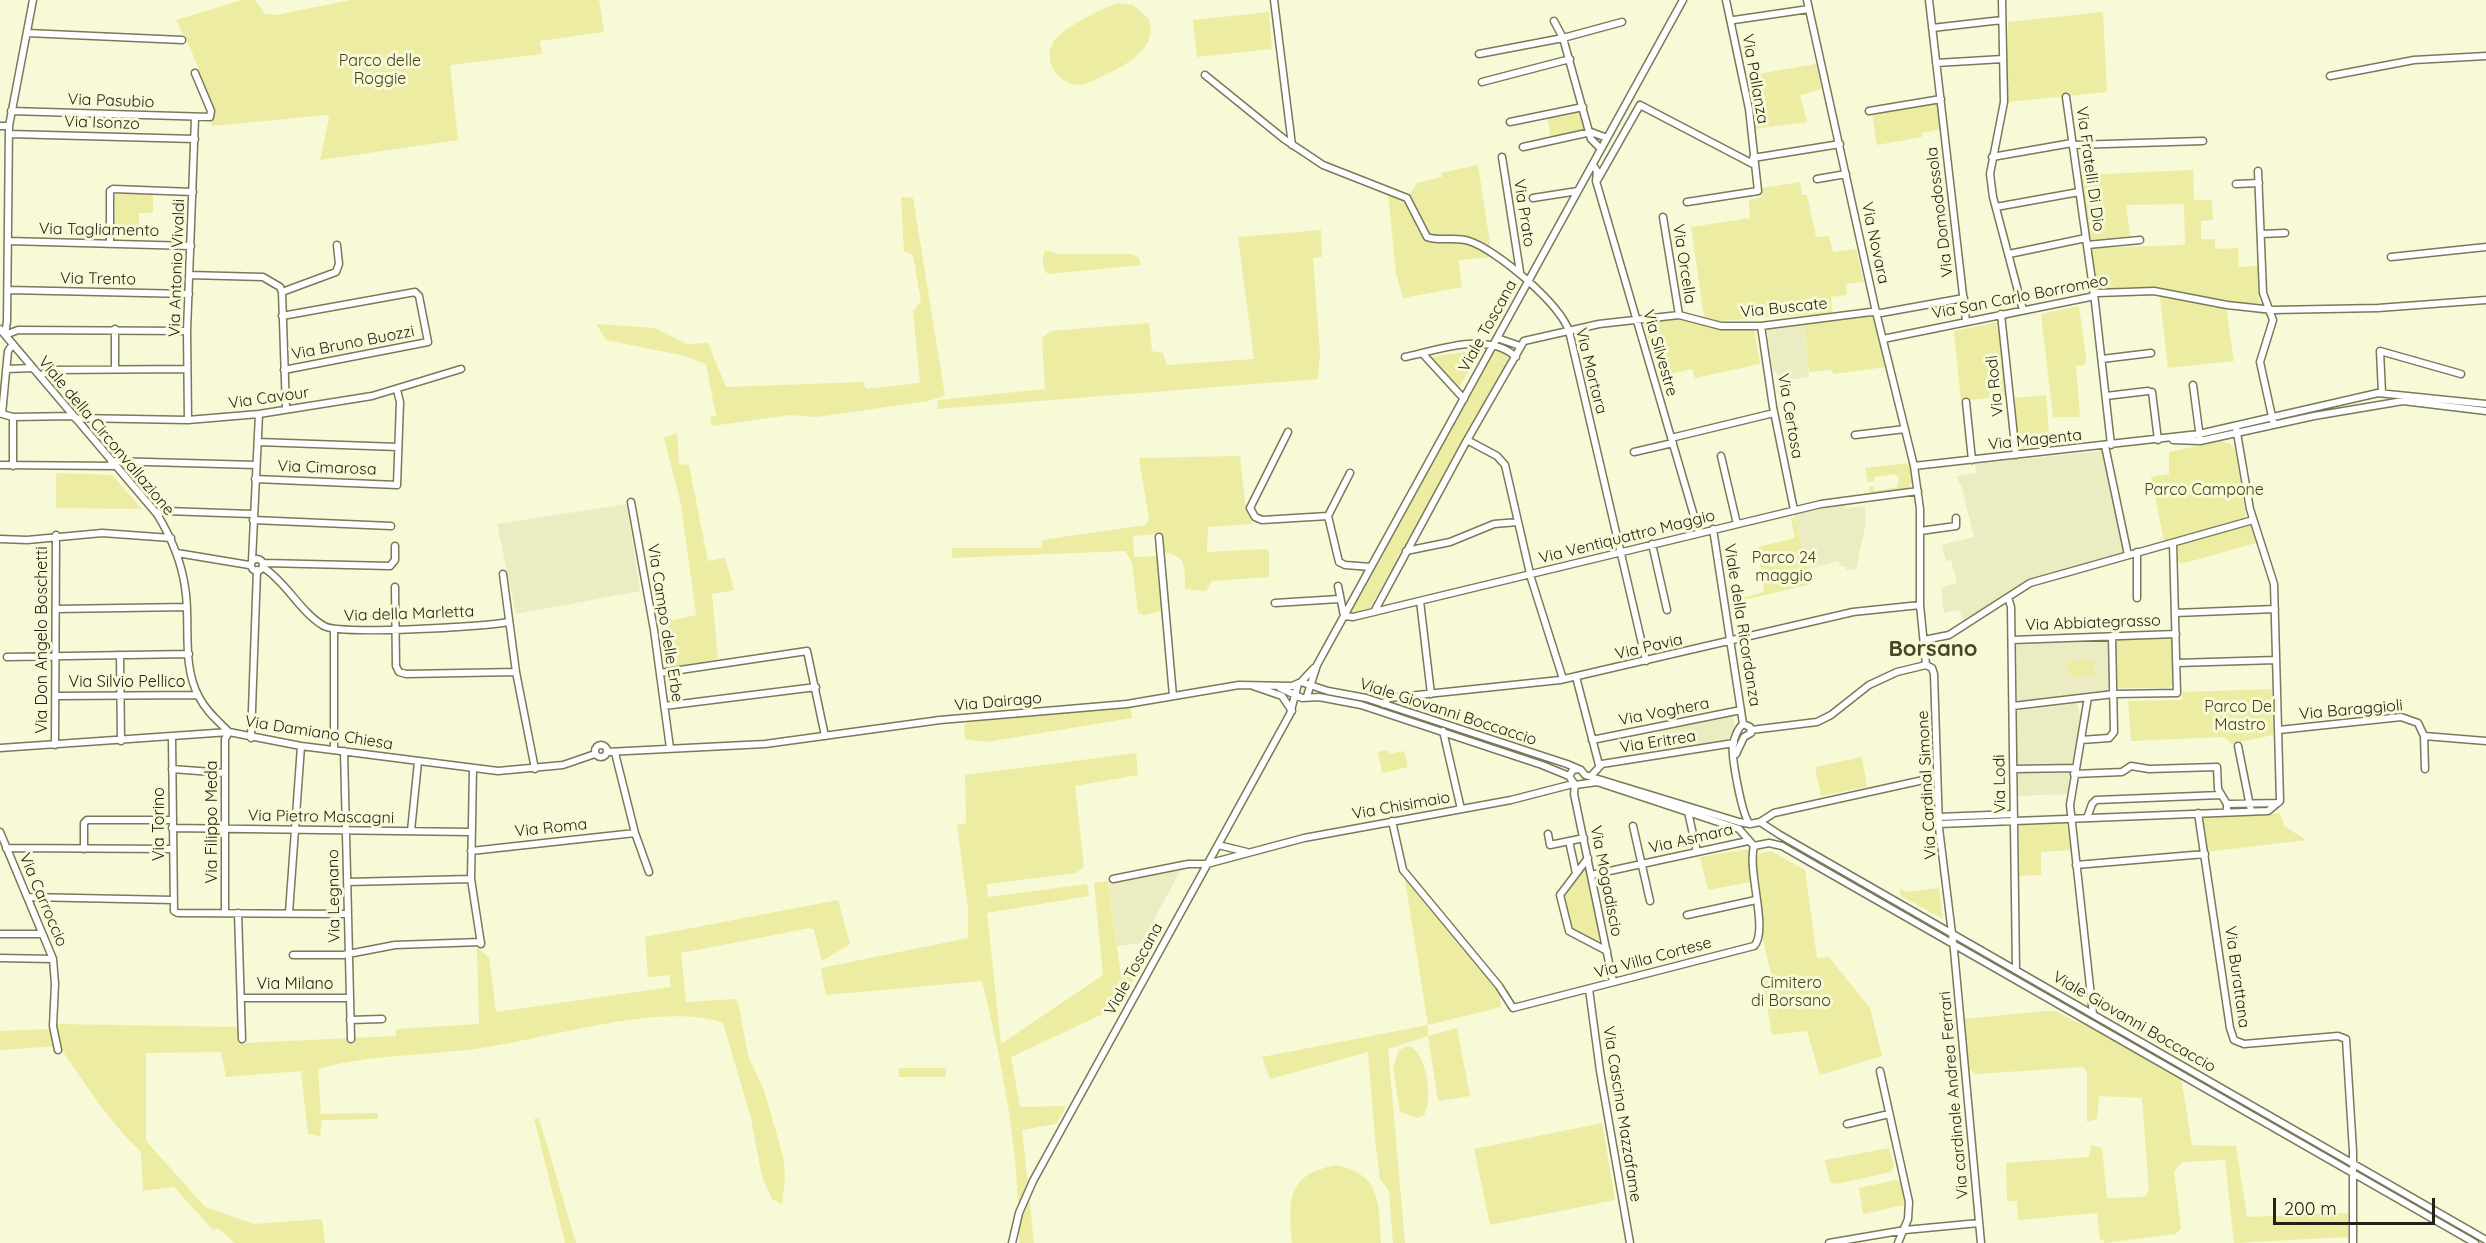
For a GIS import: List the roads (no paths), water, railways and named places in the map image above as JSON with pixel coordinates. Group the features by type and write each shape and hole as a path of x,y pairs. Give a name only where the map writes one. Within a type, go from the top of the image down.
{"street":[{"path":"33,0 9,126 8,290 2,332 18,330 187,331"},
{"path":"1274,0 1292,145"},
{"name":"Viale Toscana","path":"1309,686 1317,665 1683,0"},
{"name":"Via Pallanza","path":"1687,202 1758,191 1749,106 1726,0"},
{"name":"Via Novara","path":"1807,0 1918,491"},
{"name":"Via Domodossola","path":"1929,0 1966,321"},
{"path":"2002,0 2002,113 1990,174 1996,207 2023,310"},
{"path":"1734,20 1809,9"},
{"path":"1932,28 2002,20"},
{"path":"1554,21 1570,59 1591,140 1601,149"},
{"path":"1479,54 1563,38 1622,22"},
{"path":"27,33 182,40"},
{"path":"2330,76 2414,60 2486,56"},
{"path":"1482,82 1570,59"},
{"path":"1936,63 2003,59"},
{"name":"Via Pasubio","path":"11,111 210,117 211,111 195,73"},
{"name":"Via Mortara","path":"1205,75 1292,145 1327,168 1407,198 1413,204 1424,233 1430,238 1468,240 1520,272 1561,316 1569,331 1646,661"},
{"name":"Via Fratelli Di Dio","path":"2066,97 2102,359 2108,445 2128,555"},
{"path":"1869,111 1941,99"},
{"path":"1588,174 1596,181 1640,105 1753,160 1840,144"},
{"path":"1510,122 1583,107"},
{"name":"Via Antonio Vivaldi","path":"188,420 187,331 195,118"},
{"path":"0,126 9,126"},
{"path":"1523,147 1590,132 1608,138"},
{"name":"Via Isonzo","path":"9,134 195,139"},
{"path":"1992,157 2073,144 2203,141"},
{"name":"Via Prato","path":"1502,157 1520,272"},
{"name":"Via Silvestre","path":"1593,165 1597,171 1596,181 1699,533"},
{"path":"0,169 8,169"},
{"path":"2258,171 2263,292 2273,323 2260,362 2273,421"},
{"path":"1817,179 1846,174"},
{"path":"2236,184 2259,183"},
{"path":"110,243 110,191 113,189 193,192"},
{"path":"1533,198 1578,191"},
{"path":"1996,207 2079,192"},
{"name":"Via Orcella","path":"1663,217 1679,315"},
{"path":"2261,234 2285,233"},
{"name":"Via Fratelli Di Dio","path":"2086,241 2140,240"},
{"name":"Via Tagliamento","path":"8,241 191,246"},
{"path":"2009,254 2086,241"},
{"path":"282,292 336,272 339,264 337,245"},
{"path":"2391,257 2486,247"},
{"path":"189,275 263,277 280,287 286,410"},
{"name":"Via Trento","path":"8,290 189,294"},
{"name":"Via San Carlo Borromeo","path":"1883,339 2094,295 2154,291 2227,305 2269,308 2378,308 2486,300"},
{"name":"Via Bruno Buozzi","path":"282,316 415,292 419,296 428,342 284,370"},
{"name":"Via Buscate","path":"1520,346 1526,340 1569,331 1679,315 1721,326 1761,326 1876,312 1964,298"},
{"name":"Via Rodi","path":"2001,314 2016,455"},
{"name":"Via Certosa","path":"1761,326 1774,413 1794,510"},
{"path":"115,330 115,368"},
{"name":"Viale della Circonvallazione","path":"2,332 157,514 171,538 185,586 192,677 198,695 210,714 229,732"},
{"path":"1374,612 1467,440 1516,357 1520,346 1497,338"},
{"path":"1,415 8,351 13,344"},
{"path":"1405,357 1458,346 1493,346 1504,348 1516,357"},
{"path":"2382,393 2380,351 2461,374"},
{"path":"1422,353 1464,399"},
{"path":"2102,359 2151,353"},
{"path":"6,369 33,368"},
{"path":"40,376 49,370 187,369"},
{"name":"Via Cavour","path":"1,415 188,420 259,414 398,390 461,369"},
{"path":"2193,386 2200,438"},
{"path":"258,442 398,447 400,402 398,390"},
{"path":"2106,396 2150,391 2158,440"},
{"name":"Via Magenta","path":"1914,466 2167,439 2200,438 2382,393 2486,411"},
{"name":"Via Magenta","path":"2273,421 2411,398 2486,404"},
{"path":"1966,402 1972,460"},
{"path":"1635,452 1774,413"},
{"path":"251,738 257,570 250,563 259,414"},
{"path":"13,417 13,466"},
{"path":"1855,435 1905,429"},
{"path":"1939,820 2070,819 2198,813 2227,808 2269,811 2278,803 2281,795 2274,582 2253,520 2236,430"},
{"path":"1288,432 1250,508 1255,517 1262,520 1328,516"},
{"path":"1467,440 1504,462 1530,574 1563,679"},
{"name":"Via Cimarosa","path":"255,479 397,485 398,447"},
{"path":"1721,456 1737,524"},
{"path":"0,465 114,463 256,465"},
{"path":"1350,473 1328,516 1339,562 1345,565 1371,567"},
{"path":"1918,491 1920,604 1924,640 1947,636 2030,583 2253,520"},
{"name":"Via Ventiquattro Maggio","path":"1344,616 1352,618 1824,503 1918,491"},
{"name":"Via Campo delle Erbe","path":"631,502 660,673 670,748"},
{"path":"157,514 166,511 391,526"},
{"path":"1920,531 1956,526 1956,518"},
{"path":"1406,551 1450,542 1494,524 1518,522"},
{"name":"Viale della Ricordanza","path":"1713,529 1743,724"},
{"path":"0,539 27,540 56,535 102,533 171,538"},
{"name":"Via Don Angelo Boschetti","path":"55,745 56,535"},
{"path":"1159,537 1173,696"},
{"path":"2013,706 2114,694 2178,692 2172,543"},
{"path":"1652,544 1667,610"},
{"path":"177,553 264,566 390,566 395,560 395,546"},
{"path":"2137,552 2137,598"},
{"path":"257,570 264,566"},
{"name":"Via della Marletta","path":"264,566 316,620 334,630 395,630 508,622"},
{"path":"503,574 516,672 535,769"},
{"path":"1338,586 1344,616"},
{"path":"395,587 396,666 399,672 406,674 516,672"},
{"name":"Via Lodi","path":"2008,597 2012,640 2016,970"},
{"path":"1275,603 1339,599"},
{"path":"1420,601 1431,694"},
{"name":"Via Pavia","path":"1383,704 1388,698 1576,677 1853,612 1920,604"},
{"path":"56,609 187,607"},
{"path":"2175,613 2275,609"},
{"path":"334,630 334,750"},
{"name":"Via Abbiategrasso","path":"2012,640 2176,634"},
{"path":"2081,740 2109,738 2114,734 2112,636"},
{"name":"Via Cardinal Simone","path":"1924,640 1926,665 1934,672 1939,820 1953,944"},
{"path":"649,872 611,753 600,744 595,748 595,754 603,757 611,753 765,744 825,736 807,651 660,673"},
{"path":"7,657 189,654"},
{"path":"120,655 121,741"},
{"path":"2177,663 2276,660"},
{"name":"Viale Toscana","path":"1299,683 1317,665"},
{"path":"1751,730 1817,722 1831,715 1869,685 1897,672 1926,665"},
{"path":"1576,677 1599,765"},
{"path":"1297,695 1295,688 1299,683"},
{"path":"1299,683 1309,686 1310,692 1306,697 1277,687 1299,683"},
{"path":"1246,685 1282,696 1291,712"},
{"name":"Via Dairago","path":"825,736 940,720 1113,705 1246,685 1277,687"},
{"name":"Viale Giovanni Boccaccio","path":"1309,686 1383,704 1578,769 1587,777 1750,824 1761,822 2486,1240"},
{"path":"664,706 816,687"},
{"name":"Via Silvio Pellico","path":"57,696 198,695"},
{"name":"Viale Toscana","path":"1012,1243 1019,1214 1031,1185 1291,712 1297,695"},
{"name":"Viale Toscana","path":"1291,712 1306,697"},
{"name":"Viale Giovanni Boccaccio","path":"1306,697 1355,703 1443,731 1572,781"},
{"path":"2088,697 2075,771 2070,819 2093,1014"},
{"name":"Via Voghera","path":"1592,740 1741,710"},
{"name":"Via Baraggioli","path":"2279,730 2401,717 2418,723 2424,736"},
{"path":"1735,758 1741,735 1738,729 1743,724 1749,726 1751,730"},
{"path":"1747,837 1750,824 1743,814 1734,743 1741,735 1750,735 1751,730"},
{"path":"1443,731 1461,809"},
{"name":"Via Damiano Chiesa","path":"0,748 229,732 301,746 472,768 535,769 563,765 595,754"},
{"name":"Via Filippo Meda","path":"225,912 225,739 229,732"},
{"path":"2425,769 2424,736 2486,741"},
{"name":"Via Torino","path":"172,737 172,900 174,911 178,913 225,912"},
{"name":"Via Eritrea","path":"1587,777 1599,765 1734,743"},
{"path":"289,913 301,746"},
{"path":"2238,746 2251,808"},
{"name":"Via Legnano","path":"344,752 351,1039"},
{"path":"2077,759 2087,774"},
{"path":"411,831 418,762"},
{"path":"2014,769 2075,771 2087,774 2122,772 2131,766 2149,770 2217,767 2218,788 2227,808"},
{"path":"293,955 348,953 395,945 481,944 471,879 472,768"},
{"path":"1578,769 1573,770 1572,781 1587,777 1688,812 1747,837 1754,846 1767,843 1770,837 1768,827"},
{"path":"172,770 225,773"},
{"path":"1761,822 1774,813 1937,777"},
{"name":"Via Chisimaio","path":"1113,879 1188,864 1207,864 1247,852 1561,788 1572,781"},
{"name":"Via Mogadiscio","path":"1572,781 1613,982"},
{"path":"2087,818 2095,801 2221,795"},
{"path":"1688,812 1697,852"},
{"name":"Via Burattana","path":"2198,813 2232,1036 2240,1044 2345,1037 2354,1173 2353,1243"},
{"path":"84,849 84,824 87,820 172,820"},
{"name":"Via Villa Cortese","path":"1392,821 1403,870 1499,986 1513,1008 1754,946 1760,935 1751,868 1754,846"},
{"name":"Via Asmara","path":"1633,826 1650,901"},
{"name":"Via Pietro Mascagni","path":"172,828 471,832"},
{"path":"1227,829 1236,849"},
{"name":"Via Carroccio","path":"0,832 53,959 55,984 52,1026 58,1050"},
{"name":"Via Roma","path":"471,850 635,833"},
{"path":"1548,834 1550,845 1584,838"},
{"name":"Via Asmara","path":"1591,875 1697,852 1747,837"},
{"path":"1569,841 1576,873"},
{"name":"Viale Giovanni Boccaccio","path":"1767,843 1782,846 2475,1243"},
{"path":"1218,845 1221,853 1231,857"},
{"name":"Via Chisimaio","path":"1218,845 1247,852"},
{"path":"6,848 172,849"},
{"path":"2076,865 2205,854"},
{"path":"1588,858 1560,895 1568,929 1607,951"},
{"path":"347,882 471,879"},
{"path":"27,897 172,900"},
{"name":"Via Villa Cortese","path":"1687,915 1756,900"},
{"path":"225,912 348,914"},
{"path":"238,913 242,1039"},
{"path":"0,934 41,934"},
{"name":"Via cardinale Andrea Ferrari","path":"1953,944 1981,1243"},
{"path":"0,958 53,959"},
{"name":"Via Cascina Mazzafame","path":"1589,989 1602,1082 1630,1243"},
{"name":"Via Milano","path":"241,998 350,998"},
{"path":"350,1020 382,1019"},
{"path":"1880,1071 1909,1200 1909,1214 1898,1243"},
{"path":"1847,1124 1888,1114"},
{"path":"1829,1243 1902,1230 1979,1223"}],"district":[{"name":"Borsano","path":"1933,649"}],"park label":[{"name":"Parco delle Roggie","path":"380,70"},
{"name":"Parco Campone","path":"2204,490"},
{"name":"Parco 24 maggio","path":"1784,567"},
{"name":"Parco Del Mastro","path":"2240,716"},
{"name":"Cimitero di Borsano","path":"1791,992"}]}
